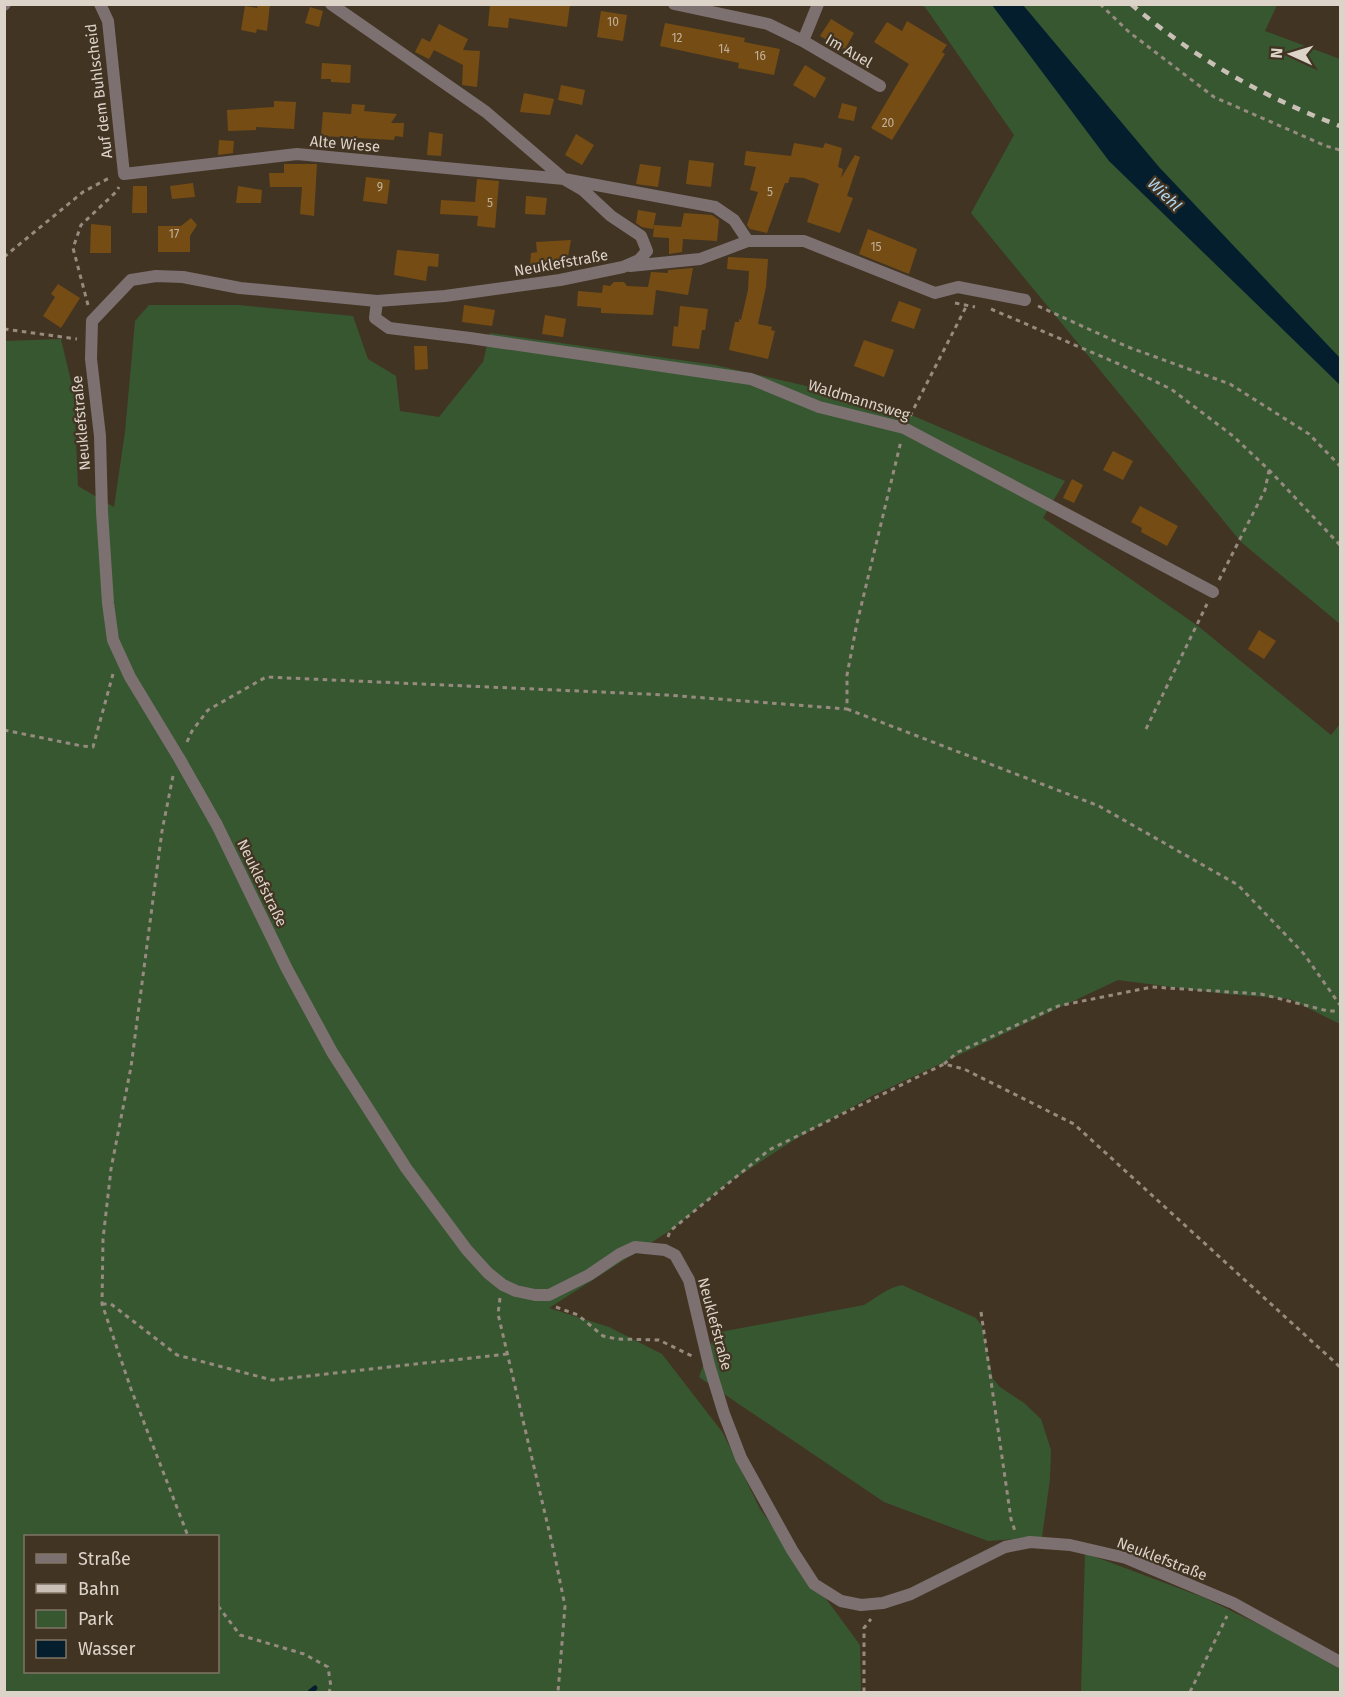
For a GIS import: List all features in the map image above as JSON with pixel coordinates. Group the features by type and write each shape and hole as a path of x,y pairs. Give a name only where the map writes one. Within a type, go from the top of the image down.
{"street":[{"name":"Auf dem Buhlscheid","path":"100,4 108,21 124,174"},
{"name":"Neuklefstraße","path":"331,4 486,112 564,179 583,190 611,216 641,236 647,251 639,260 623,267 560,280 445,296 377,301 240,288 183,278 156,276 131,280 92,321 90,341 100,436 102,512 108,603 113,640 130,677 217,825 287,969 332,1052 406,1168 467,1250 488,1273 502,1285 535,1296"},
{"name":"Im Auel","path":"674,4 768,24 803,41 880,86"},
{"name":"Im Auel","path":"803,41 818,4"},
{"name":"Alte Wiese","path":"124,174 297,154 564,179 715,207 734,220 748,241"},
{"path":"623,267 700,259 748,241 804,241 935,293 958,287 1026,300"},
{"name":"Waldmannsweg","path":"377,301 375,318 389,328 751,379 819,407 904,428 1213,592"},
{"path":"535,1296 549,1295 589,1275 620,1254 635,1247 665,1250"},
{"name":"Neuklefstraße","path":"665,1250 675,1256 689,1280 709,1365 741,1458 786,1541 814,1584 841,1601 861,1605 883,1604 911,1594 1005,1547 1030,1542 1070,1545 1126,1558 1233,1603 1341,1662"}],"path":[{"path":"1100,4 1129,32 1214,97 1326,146 1341,150"},
{"path":"4,257 83,192 110,177 124,174"},
{"path":"92,321 73,248 81,225 117,192 124,174"},
{"path":"935,293 958,304 978,307"},
{"path":"1026,300 1128,347 1230,384 1308,434 1341,466"},
{"path":"848,709 847,675 857,623 904,428 968,305"},
{"path":"989,308 1171,389 1233,436 1341,545"},
{"path":"4,329 90,341"},
{"path":"4,730 93,747 118,652"},
{"path":"188,1535 131,1389 102,1304 103,1239 111,1169 130,1067 162,831 171,783 179,758 192,731 208,710 266,677 667,695 848,709 1099,806 1238,885 1284,936 1304,954 1341,1005"},
{"path":"665,1250 670,1231 769,1150 944,1064 958,1052 1058,1006 1152,987 1261,994 1328,1011 1341,1011"},
{"path":"944,1064 964,1069 1074,1124 1341,1367"},
{"path":"502,1285 498,1314 565,1606 558,1692"},
{"path":"535,1296 546,1304 578,1315 603,1336 617,1340 659,1340 709,1365"},
{"path":"102,1304 111,1304 177,1355 272,1380 507,1354"},
{"path":"981,1312 1011,1519 1020,1544"},
{"path":"1190,1692 1233,1603"},
{"path":"864,1692 864,1628 883,1604"},
{"path":"219,1607 240,1635 304,1654 328,1667 332,1687 329,1692"}],"green space":[{"path":"921,5 1277,5 1265,31 1340,59 1340,624 1241,542 971,213 1014,135 925,7"},
{"path":"149,305 238,305 353,316 368,359 396,376 400,411 439,417 483,362 490,333 715,365 888,405 1065,481 1043,518 1198,626 1331,735 1340,724 1340,1024 1290,999 1226,994 1118,980 872,1096 794,1140 728,1183 674,1228 549,1308 609,1327 662,1354 723,1433 760,1509 860,1645 861,1692 5,1692 4,341 61,339 74,394 78,486 114,507 125,432 135,321"},
{"path":"902,1285 976,1318 982,1326 993,1379 1041,1419 1051,1450 1050,1479 1042,1537 988,1541 884,1502 699,1377 715,1333 864,1305"},
{"path":"1085,1553 1205,1598 1287,1638 1340,1669 1340,1692 1081,1692"}],"water":[{"name":"Wiehl","path":"992,5 1023,5 1159,167 1340,358 1340,385 1109,161"}],"building":[{"path":"258,4 270,4 267,31 257,29 256,33 241,30 245,6 257,8"},
{"path":"490,4 570,4 567,27 509,18 508,28 488,26"},
{"path":"310,7 323,11 319,27 305,23"},
{"path":"601,11 627,15 623,41 597,37"},
{"path":"831,19 854,33 845,49 820,36"},
{"path":"907,21 947,45 942,52 945,54 892,140 871,128 909,64 874,42 887,22 902,31"},
{"path":"665,23 745,38 744,42 780,49 774,75 738,68 739,63 660,46"},
{"path":"439,24 468,39 463,50 480,51 477,87 462,85 463,65 434,50 429,59 415,52 422,38 430,42"},
{"path":"322,63 351,65 350,83 321,79"},
{"path":"805,65 826,78 815,98 793,85"},
{"path":"561,85 585,90 582,105 558,100"},
{"path":"524,93 554,99 550,115 520,112"},
{"path":"274,101 296,102 294,129 256,127 256,130 228,131 227,110 274,107"},
{"path":"842,103 857,107 854,121 838,118"},
{"path":"352,104 365,105 364,111 397,114 391,123 404,123 403,137 395,136 394,140 321,136 323,112 351,114"},
{"path":"429,132 443,134 441,156 427,155"},
{"path":"576,134 594,145 582,165 565,155"},
{"path":"219,140 234,141 233,153 218,155"},
{"path":"794,143 823,148 825,143 842,148 838,167 843,169 841,178 855,155 860,157 847,196 853,198 840,233 807,222 819,184 804,178 790,177 788,183 785,183 767,233 750,229 747,225 758,192 750,190 756,167 744,165 746,151 791,156"},
{"path":"689,160 714,163 711,187 686,184"},
{"path":"284,164 317,164 314,216 300,214 302,187 270,187 269,173 284,173"},
{"path":"640,164 661,167 658,187 636,184"},
{"path":"366,177 390,180 387,204 363,201"},
{"path":"477,179 499,181 495,228 477,226 478,216 440,214 441,200 475,202"},
{"path":"193,183 195,197 172,199 170,186"},
{"path":"133,186 147,186 147,213 132,213"},
{"path":"238,186 262,190 261,203 236,203"},
{"path":"526,196 547,198 545,215 525,214"},
{"path":"638,210 656,213 653,229 636,223"},
{"path":"684,213 712,215 719,220 717,241 683,239 682,252 669,254 669,238 653,237 654,225 681,227"},
{"path":"191,218 197,225 190,236 190,252 158,252 158,226 181,226"},
{"path":"91,224 111,226 111,253 90,253"},
{"path":"868,229 917,249 909,274 859,254"},
{"path":"571,240 566,268 554,270 530,266 531,253 537,252 536,242"},
{"path":"397,250 439,254 438,267 428,266 426,281 394,275"},
{"path":"728,257 768,259 766,287 758,324 772,327 771,330 775,331 768,359 729,350 735,322 741,320 748,290 749,271 727,269"},
{"path":"693,268 688,295 656,290 653,315 601,313 601,308 577,306 578,291 602,293 603,285 610,286 614,282 624,282 627,286 648,287 651,272 668,273 668,270"},
{"path":"58,284 80,298 61,328 43,316 55,297 51,294"},
{"path":"899,301 921,309 914,329 891,321"},
{"path":"464,305 495,310 492,326 462,322"},
{"path":"680,306 708,309 699,349 672,346 674,326 678,327"},
{"path":"545,315 566,319 563,337 542,334"},
{"path":"864,340 894,350 884,377 854,366"},
{"path":"414,346 427,346 428,369 415,370"},
{"path":"1113,451 1133,461 1123,480 1103,470"},
{"path":"1072,479 1083,485 1074,503 1063,498"},
{"path":"1140,506 1178,526 1167,546 1141,532 1142,528 1131,522"},
{"path":"1259,630 1276,641 1264,659 1248,649"}],"waterway":[{"path":"310,1692 315,1688"}],"railway":[{"path":"1131,4 1179,42 1230,74 1311,115 1340,126"}]}
